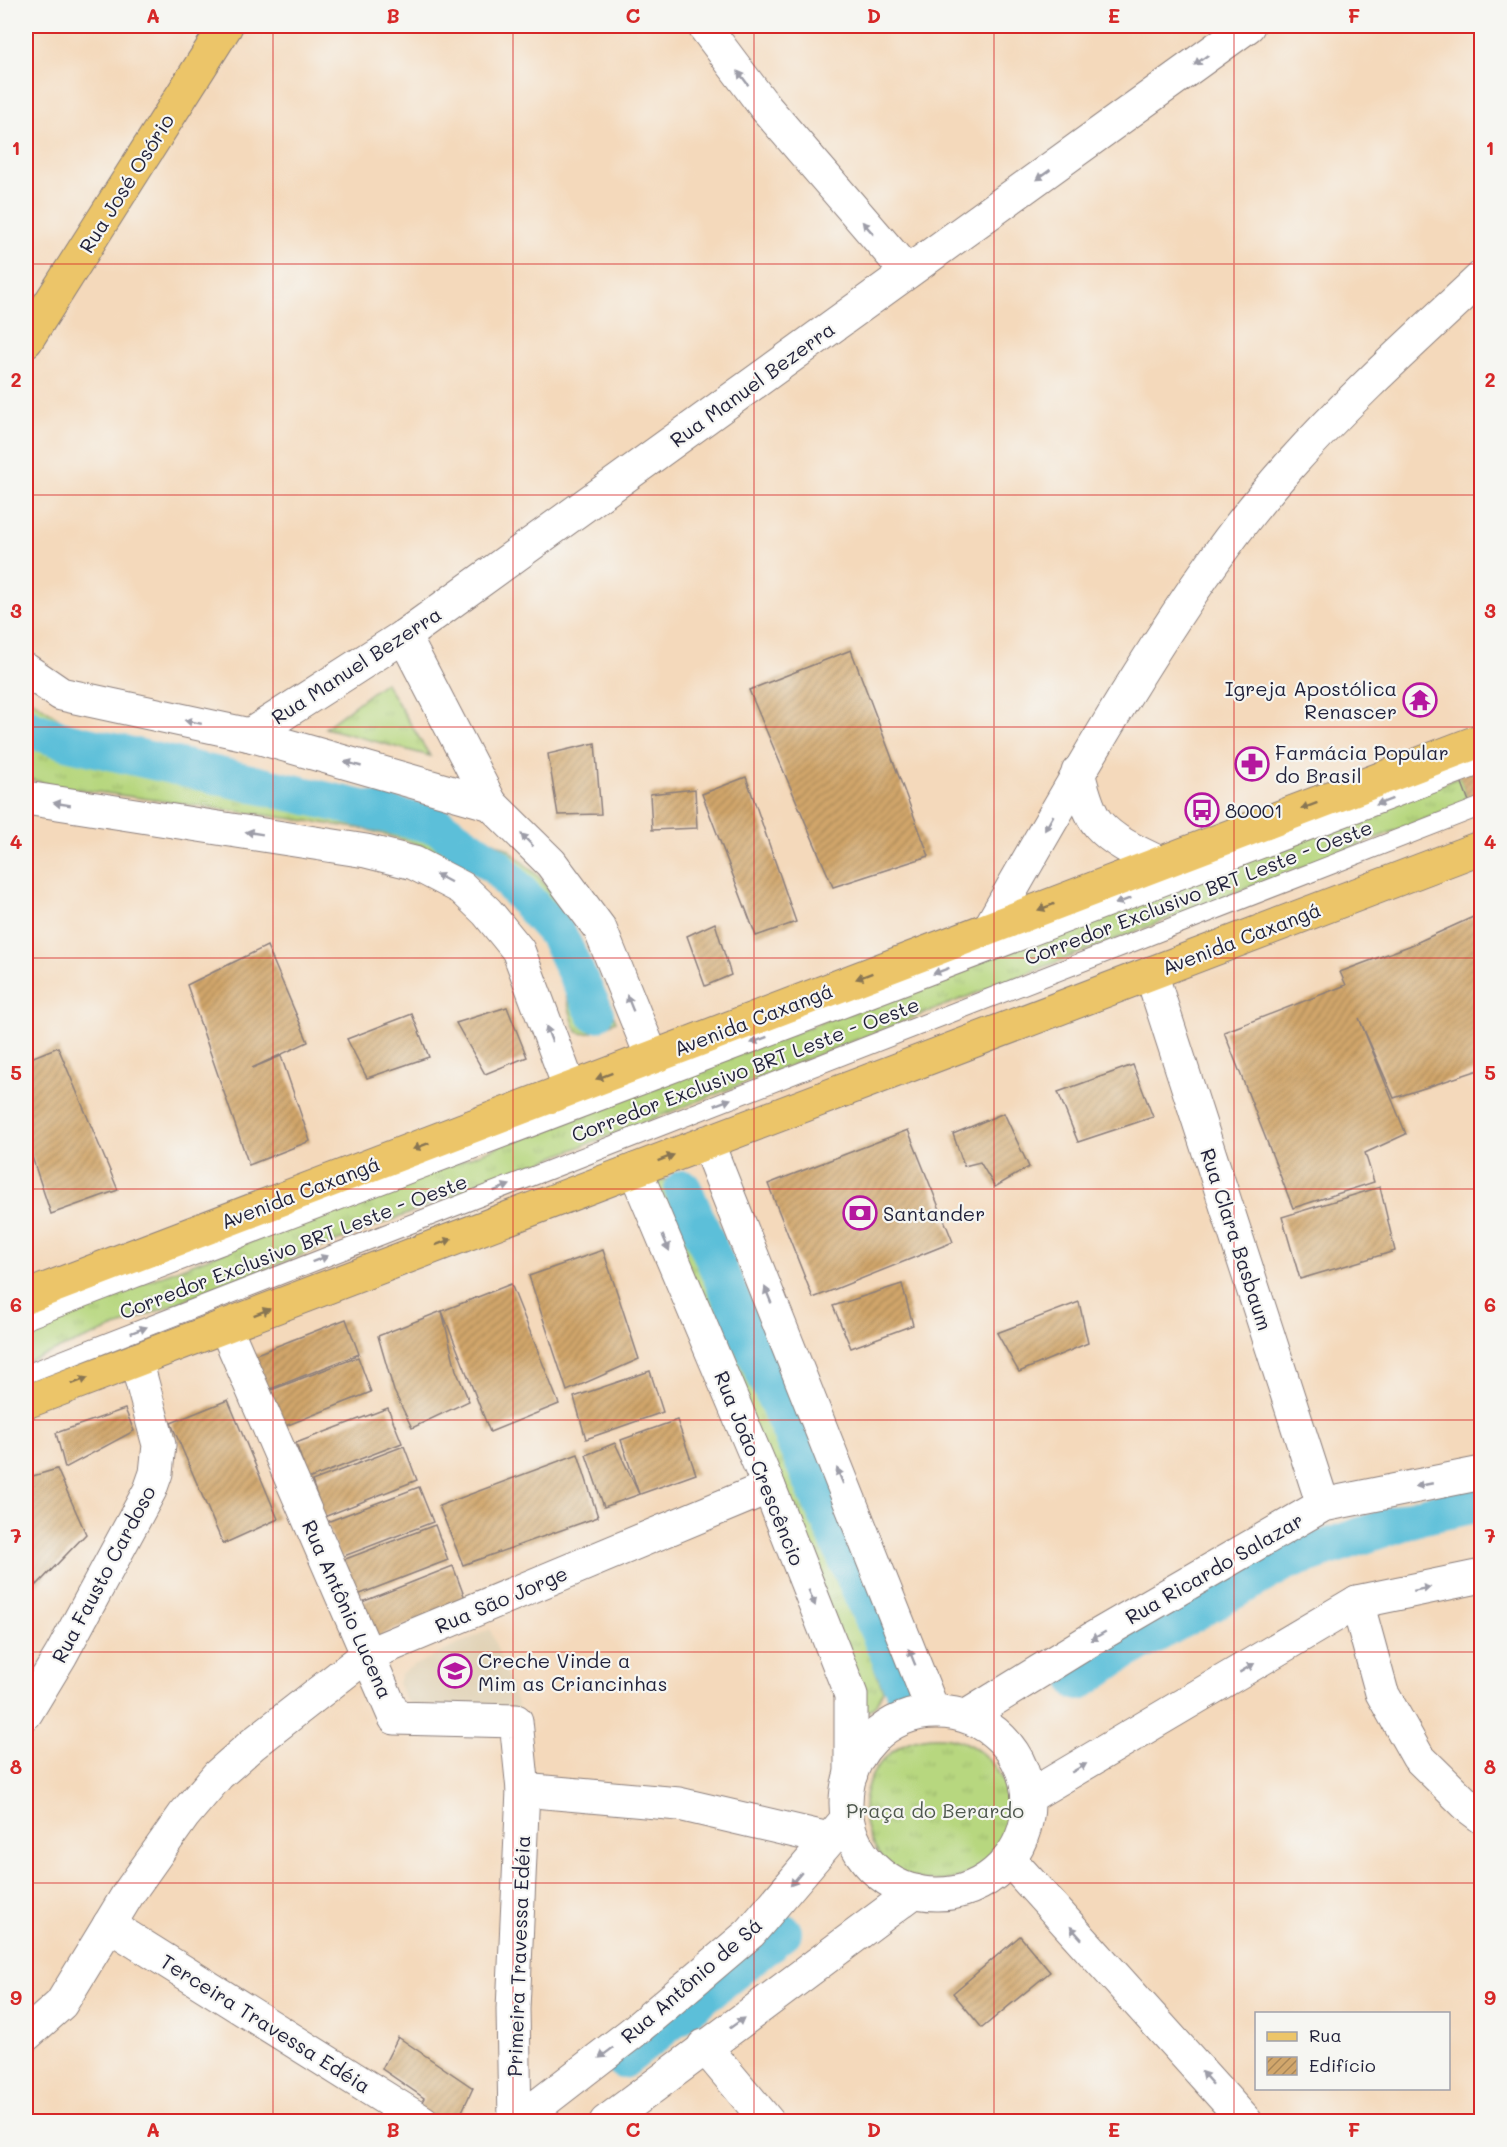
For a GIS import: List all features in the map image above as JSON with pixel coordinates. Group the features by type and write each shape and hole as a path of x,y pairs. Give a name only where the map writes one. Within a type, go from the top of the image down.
{"main road":[{"name":"Rua José Osório","path":"26,341 226,26"},
{"name":"Avenida Caxangá","path":"26,1297 1482,740"},
{"name":"Avenida Caxangá","path":"26,1402 1482,847"}],"street":[{"path":"704,26 765,107 907,272"},
{"name":"Rua Manuel Bezerra","path":"250,735 404,636 1248,26"},
{"path":"989,929 1078,772 1172,620 1228,542 1283,473 1372,381 1482,276"},
{"path":"404,636 491,804 551,864 600,929 652,1057"},
{"path":"26,670 61,694 250,735 491,804"},
{"path":"1078,772 1085,796 1098,825 1126,847 1160,863"},
{"path":"26,798 366,850 414,863 462,888 487,912 518,950 570,1089"},
{"name":"Rua Clara Basbaum","path":"1150,973 1323,1505"},
{"path":"707,1142 933,1711"},
{"name":"Rua João Crescêncio","path":"635,1170 769,1487 851,1695 851,1774"},
{"name":"Rua Antônio Lucena","path":"225,1326 395,1718 516,1721 523,1790"},
{"name":"Rua Fausto Cardoso","path":"26,1713 61,1655 150,1490 156,1473 159,1445 136,1360"},
{"name":"Rua Ricardo Salazar","path":"967,1716 1092,1639 1323,1505 1482,1473"},
{"name":"Rua São Jorge","path":"26,2035 61,2004 128,1894 184,1815 218,1775 253,1744 367,1655 769,1487"},
{"path":"1028,1797 1357,1602 1482,1576"},
{"path":"1357,1602 1382,1693 1418,1757 1482,1817"},
{"path":"523,1790 679,1804 838,1829 855,1844 870,1865 890,1882 915,1892 941,1894 967,1889 990,1877 1009,1859 1020,1840 1027,1819 1028,1797 1023,1771 1010,1747 991,1728 967,1716 933,1711 907,1717 883,1730 863,1750 851,1774 838,1829"},
{"name":"Primeira Travessa Edéia","path":"516,2121 513,2009 523,1790"},
{"name":"Rua Antônio de Sá","path":"516,2121 632,2033 750,1933 838,1829"},
{"path":"1009,1859 1246,2121"},
{"path":"606,2121 915,1892"},
{"name":"Terceira Travessa Edéia","path":"109,1925 423,2121"},
{"path":"705,2046 768,2121"}],"lane":[{"name":"Corredor Exclusivo BRT Leste - Oeste","path":"26,1320 1482,765"},
{"name":"Corredor Exclusivo BRT Leste - Oeste","path":"26,1374 1482,806"}],"shaded area":[{"name":"Creche Vinde a Mim as Criancinhas","path":"490,1629 519,1709 413,1705 406,1701 398,1683 401,1674"}],"green space":[{"path":"385,682 430,756 325,728"},
{"path":"26,696 67,724 446,818 508,849 540,878 565,913 616,1021 592,1032 578,1032 564,985 550,951 532,925 510,900 486,879 436,851 365,829 54,786 26,778"},
{"path":"1460,777 1469,802 26,1362 26,1328"},
{"path":"687,1173 883,1690 876,1704 860,1719 655,1183"},
{"name":"Praça do Berardo","path":"936,1737 964,1742 987,1758 1003,1781 1008,1809 1003,1837 987,1860 964,1876 936,1881 908,1876 885,1860 869,1837 864,1809 869,1781 885,1758 908,1742"}],"building":[{"path":"851,650 929,856 833,887 749,690"},
{"path":"595,743 601,814 558,815 548,754"},
{"path":"1482,760 1482,809 1473,812 1457,770"},
{"path":"746,777 796,922 756,936 702,794"},
{"path":"695,789 697,828 652,830 650,794"},
{"path":"1482,913 1482,954 1478,970 1482,970 1482,1069 1394,1098 1359,1018 1406,1134 1365,1153 1374,1182 1293,1208 1224,1032 1346,985 1340,972 1409,946"},
{"path":"715,923 731,975 705,986 687,936"},
{"path":"267,946 308,1042 252,1068 281,1056 310,1141 249,1165 187,985"},
{"path":"507,1007 527,1057 485,1074 456,1023"},
{"path":"412,1014 429,1057 367,1078 347,1039"},
{"path":"58,1047 118,1190 51,1214 26,1139 26,1060"},
{"path":"1133,1065 1153,1117 1078,1142 1058,1092"},
{"path":"1004,1113 1029,1167 995,1187 980,1162 964,1166 953,1134"},
{"name":"Santander","path":"908,1130 953,1242 813,1298 768,1184"},
{"path":"1380,1187 1395,1251 1300,1279 1282,1217"},
{"path":"603,1250 639,1359 567,1391 529,1276"},
{"path":"511,1284 559,1404 490,1432 442,1311 456,1370 469,1401 412,1428 394,1391 378,1336"},
{"path":"902,1284 913,1325 851,1348 833,1306"},
{"path":"1079,1302 1088,1343 1019,1372 997,1333"},
{"path":"346,1319 359,1354 265,1391 254,1355"},
{"path":"358,1357 371,1392 278,1429 266,1392"},
{"path":"650,1371 663,1412 586,1439 574,1397"},
{"path":"228,1400 278,1519 223,1544 171,1423"},
{"path":"388,1408 402,1443 308,1479 296,1443"},
{"path":"125,1409 134,1431 65,1468 56,1433"},
{"path":"677,1420 696,1474 604,1507 586,1455 615,1443 639,1494 621,1440"},
{"path":"404,1446 417,1480 324,1517 312,1481"},
{"path":"578,1454 598,1517 463,1565 439,1506"},
{"path":"57,1469 86,1534 37,1585 26,1555 26,1478"},
{"path":"419,1487 433,1522 339,1558 327,1522"},
{"path":"435,1525 448,1560 355,1596 343,1560"},
{"path":"453,1566 466,1601 373,1638 362,1602"},
{"path":"1020,1936 1050,1972 982,2028 953,1993"},
{"path":"398,2037 473,2088 457,2122 440,2122 416,2112 424,2098 382,2069"}],"waterway":[{"path":"26,726 70,742 438,826 496,866 558,935 595,1013"},
{"path":"683,1189 905,1691"},
{"path":"1079,1682 1116,1656 1285,1562 1420,1516 1482,1503"},
{"path":"623,2060 783,1932"}],"place":[{"name":"Igreja Apostólica Renascer","path":"1420,700"},
{"name":"Farmácia Popular do Brasil","path":"1252,764"},
{"name":"80001","path":"1202,810"},
{"name":"Santander","path":"860,1213"},
{"name":"Creche Vinde a Mim as Criancinhas","path":"455,1671"}]}
